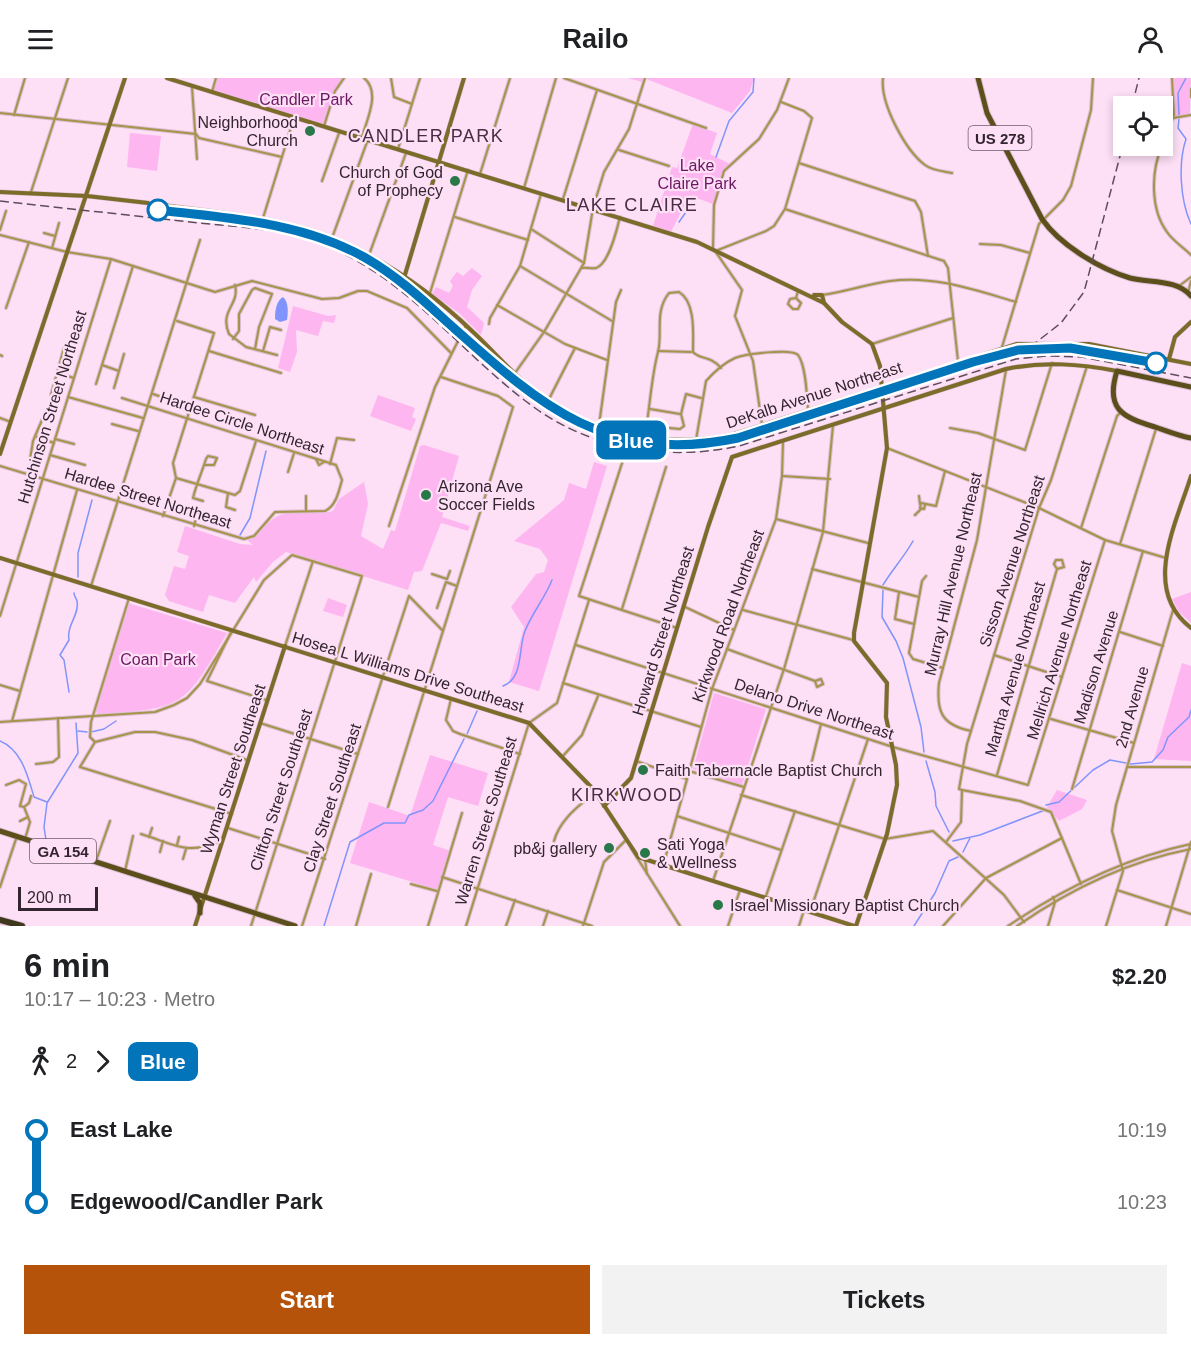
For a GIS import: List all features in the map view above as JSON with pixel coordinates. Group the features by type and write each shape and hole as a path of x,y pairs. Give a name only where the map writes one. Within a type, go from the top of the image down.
{"highway":[{"path":"0,922 7,926"},
{"path":"0,922 22,926"}],"main road":[{"name":"US 278","path":"978,78 987,113 1042,219 1057,236 1112,271 1131,278 1179,287 1190,295"},
{"path":"1191,387 1117,371 1112,391 1120,412 1133,420 1184,437 1191,436"},
{"name":"GA 154","path":"0,831 295,926"},
{"path":"192,894 200,900 200,913"},
{"path":"200,913 208,903 213,901"}],"street":[{"path":"14,115 25,78"},
{"path":"31,194 68,78"},
{"path":"0,454 125,78"},
{"path":"167,78 620,216 715,249 798,291 819,298 842,322 872,344 878,356 886,448 868,543 854,641"},
{"path":"212,92 216,78"},
{"path":"324,126 335,91 344,78"},
{"path":"361,138 372,97 371,85 364,78"},
{"path":"391,78 394,97 412,104"},
{"path":"398,149 420,78"},
{"path":"404,278 464,78"},
{"path":"480,174 510,78"},
{"path":"524,188 556,78"},
{"path":"564,78 706,128"},
{"path":"515,373 544,332 582,268 593,208 604,172 619,150 629,129 645,78"},
{"path":"762,426 750,356 735,316 743,294 718,259 715,249 714,206 724,171 759,139 781,102 789,78"},
{"path":"883,78 890,108 910,149 926,165 952,173"},
{"path":"1002,347 1042,219 1063,200 1071,186 1091,110 1093,78"},
{"path":"1172,78 1172,96"},
{"path":"192,86 197,159"},
{"path":"1191,89 1191,97"},
{"path":"563,199 597,90"},
{"path":"715,249 774,226 785,210 812,118 804,111 781,102"},
{"path":"0,113 196,134 199,138 282,157"},
{"path":"1173,118 1191,115"},
{"path":"263,218 294,117"},
{"path":"322,181 339,131"},
{"path":"332,238 368,140"},
{"path":"619,150 669,166"},
{"path":"369,255 406,152"},
{"path":"1160,156 1155,176 1157,206 1166,231 1191,255"},
{"path":"799,163 915,201 921,212 928,256"},
{"path":"429,296 468,170"},
{"path":"0,192 87,196 148,203"},
{"path":"489,324 520,266 541,193"},
{"name":"DeKalb Avenue Northeast","path":"155,204 263,218 332,238 369,255 429,296 466,325 515,373 548,401 599,425 645,436 696,440 731,435 1002,347 1038,342 1089,344 1191,364"},
{"path":"785,210 944,261 948,268 958,361"},
{"path":"0,230 6,211"},
{"path":"582,268 597,267 602,264 609,251 620,216"},
{"path":"455,217 528,240"},
{"path":"52,248 59,223"},
{"path":"531,229 584,263"},
{"path":"44,233 56,236"},
{"path":"0,234 67,252 111,259 215,292 252,281 322,299 339,298 357,291 375,294 407,308 451,353"},
{"path":"91,586 200,240"},
{"path":"6,308 29,242"},
{"path":"980,244 1001,245 1031,254"},
{"name":"Hutchinson Street Northeast","path":"0,616 111,259"},
{"path":"96,384 133,266"},
{"path":"520,266 613,322"},
{"path":"1179,287 1191,279"},
{"path":"1190,295 1191,279"},
{"path":"819,298 890,280 950,283 1016,302"},
{"path":"235,285 236,296 225,322 233,339 255,349 277,355"},
{"path":"233,339 239,331 239,314 252,290 255,288 269,291 272,294 259,327 255,349"},
{"path":"599,425 616,302 621,290"},
{"path":"645,436 654,363 658,351 658,319 667,295 675,291 685,297 691,315 695,356 714,360 721,368"},
{"path":"796,298 798,291"},
{"path":"796,298 801,303 798,309 793,309 788,304 790,299 796,298"},
{"path":"498,305 575,348 608,361"},
{"path":"872,344 953,318"},
{"path":"164,516 176,478 173,463 214,333 176,321"},
{"path":"1169,359 1175,337 1191,322"},
{"path":"389,526 441,377 466,325"},
{"path":"263,351 270,327 282,330"},
{"path":"51,395 64,348"},
{"path":"548,401 575,348"},
{"path":"696,440 706,381 738,356 784,350 796,353 803,371 808,411"},
{"path":"209,351 281,373"},
{"path":"658,351 693,352"},
{"path":"114,388 124,354"},
{"path":"950,428 995,438 1025,450 1052,363"},
{"path":"783,442 1006,369 1052,363 1117,371"},
{"path":"102,365 119,371"},
{"name":"Sisson Avenue Northeast","path":"946,842 961,822 962,790 959,789 962,765 971,731 1039,508 1051,481 1087,366"},
{"name":"Murray Hill Avenue Northeast","path":"971,731 949,725 945,720 938,694 977,540 1006,369"},
{"path":"56,372 74,378"},
{"path":"388,807 513,407 498,396 441,377"},
{"path":"153,394 191,407"},
{"path":"669,428 682,428 685,421 681,414 686,394 702,399"},
{"path":"68,397 143,418"},
{"path":"194,397 255,415"},
{"name":"Hardee Circle Northeast","path":"122,398 336,465 342,476 330,509 275,512 254,536"},
{"path":"650,409 681,414"},
{"path":"1081,528 1120,412"},
{"path":"30,460 45,413"},
{"path":"0,418 10,422"},
{"path":"112,424 138,431"},
{"path":"712,881 783,669 823,532 830,479 832,425"},
{"path":"1120,544 1156,428"},
{"path":"36,437 74,444"},
{"path":"330,464 337,438 354,440"},
{"path":"176,478 235,495 240,491 256,440"},
{"name":"Howard Street Northeast","path":"604,806 629,782 727,467 734,456 783,442"},
{"name":"Kirkwood Road Northeast","path":"663,866 712,689 776,519 782,476 783,442"},
{"path":"886,448 1039,508 1105,540 1166,558"},
{"path":"288,472 294,453"},
{"path":"50,455 85,465"},
{"path":"624,457 579,596 677,628"},
{"path":"203,501 193,498 205,465"},
{"name":"Hardee Street Northeast","path":"0,466 234,538 244,539 254,536"},
{"path":"622,609 666,466"},
{"path":"920,504 936,506 945,471"},
{"path":"782,476 830,479"},
{"path":"1191,476 1166,558 1164,586 1173,610 1191,628"},
{"path":"12,721 77,489"},
{"path":"228,493 226,507 235,510"},
{"path":"306,496 306,511"},
{"path":"919,496 921,509"},
{"path":"915,515 924,509 925,505"},
{"path":"194,526 197,514"},
{"path":"776,519 868,543"},
{"name":"Mellrich Avenue Northeast","path":"1035,768 1105,540"},
{"name":"Madison Avenue","path":"1072,789 1143,552"},
{"path":"0,722 155,712 187,698 203,680 264,580 292,555 313,561 285,646"},
{"name":"Hosea L Williams Drive Southeast","path":"0,558 529,723 595,792 631,848 645,860 855,926"},
{"name":"Clifton Street Southeast","path":"251,926 362,576 313,561"},
{"path":"812,569 919,597"},
{"name":"Martha Avenue Northeast","path":"996,776 1057,569"},
{"path":"437,608 450,571"},
{"path":"432,574 457,586"},
{"path":"926,576 922,581 909,653 911,658 943,668"},
{"path":"899,592 895,619 914,624"},
{"name":"Clay Street Southeast","path":"302,926 409,596 443,631"},
{"path":"95,742 89,733 93,716 129,598"},
{"path":"529,723 556,704 589,600"},
{"path":"683,606 734,630"},
{"path":"743,610 854,641 887,683 886,717 893,747 897,784 885,839 855,926"},
{"name":"2nd Avenue","path":"1122,872 1112,831 1114,811 1173,610"},
{"path":"232,630 207,681 268,701"},
{"path":"1120,632 1163,646"},
{"name":"Delano Drive Northeast","path":"576,645 770,709 1028,785 1035,768"},
{"name":"Wyman Street Southeast","path":"195,926 285,646"},
{"path":"727,648 815,681"},
{"path":"994,656 1063,678"},
{"path":"563,683 702,728"},
{"path":"0,685 21,692"},
{"path":"562,757 582,735 599,694"},
{"path":"452,698 446,720 453,731 520,754"},
{"path":"36,764 50,763 57,759 58,718"},
{"path":"1051,719 1134,743"},
{"path":"260,723 359,754"},
{"name":"Warren Street Southeast","path":"466,926 529,723"},
{"path":"811,765 821,724"},
{"path":"232,814 80,767 95,742 148,731 186,739 249,761"},
{"path":"810,912 868,739"},
{"path":"636,761 687,779"},
{"path":"1128,764 1191,767"},
{"path":"690,771 744,787"},
{"path":"6,785 19,780 24,781 26,786 20,806 24,807 30,822 25,838"},
{"path":"962,790 1048,809 1054,815 1082,887"},
{"path":"554,841 561,825 595,792"},
{"path":"741,795 885,839 930,831 946,842 1004,895 1023,922"},
{"path":"24,807 29,803 31,796"},
{"path":"765,898 795,811"},
{"path":"428,926 462,813"},
{"path":"677,816 781,850"},
{"path":"20,821 28,817"},
{"path":"96,861 110,821"},
{"path":"149,837 152,828"},
{"path":"228,828 325,859"},
{"path":"141,834 186,849 203,849 223,840"},
{"path":"0,887 17,836"},
{"path":"125,871 133,836"},
{"path":"177,845 179,837"},
{"path":"943,926 986,878 1063,838"},
{"path":"583,925 604,862 626,840"},
{"path":"160,852 163,841"},
{"path":"1008,926 1053,897 1080,883 1121,865 1191,844 1166,926"},
{"path":"631,848 680,926"},
{"path":"183,859 186,849"},
{"path":"1017,926 1082,887 1190,850"},
{"path":"645,860 644,866 648,876"},
{"path":"1106,926 1122,872"},
{"path":"356,926 371,874"},
{"path":"442,877 479,887 583,925 592,926"},
{"path":"411,884 438,891"},
{"path":"728,926 740,890"},
{"path":"1117,890 1191,914"},
{"path":"1050,925 1055,902 1053,897"},
{"path":"506,926 515,900"},
{"path":"799,926 804,910"},
{"path":"543,926 548,911"}],"green space":[{"name":"Candler Park","path":"215,78 342,78 332,97 324,125 211,91"},
{"path":"628,78 644,78 642,82"},
{"path":"644,78 754,78 750,91 732,113"},
{"path":"1173,78 1191,78 1190,114 1175,116"},
{"name":"Lake Claire Park","path":"693,124 717,133 710,154 730,164 723,173 713,204 694,197 684,206 671,232 653,226 672,167 677,168"},
{"path":"130,133 161,136 157,171 127,167"},
{"path":"472,268 482,276 472,290 467,307 484,323 481,335 459,313 432,294 436,287 449,293 453,286 450,281 457,272 463,276"},
{"path":"293,306 328,316 336,315 334,323 323,321 318,336 296,330 297,352 290,372 278,368"},
{"path":"378,395 415,408 412,417 416,419 411,431 370,416"},
{"path":"424,445 459,456 442,517 470,526 468,531 441,523 422,571 414,572 408,590 286,552 273,562 256,582 254,577 235,603 209,595 203,612 169,601 165,595 174,566 185,569 189,556 177,552 185,526 240,544 253,545 247,540 256,536 276,517 296,512 333,511 339,499 364,482 368,504 361,536 383,549 391,530 395,531 420,446"},
{"path":"594,462 607,466 539,691 509,682 524,627 511,607 536,574 544,572 548,560 540,549 514,541 564,500 569,483 586,489"},
{"path":"1191,592 1191,623 1179,612 1172,599"},
{"path":"328,598 347,605 343,617 323,611"},
{"name":"Coan Park","path":"128,603 227,633 201,676 190,690 178,699 165,706 148,710 97,714 96,711"},
{"path":"1182,663 1191,666 1191,761 1154,759"},
{"path":"714,693 766,709 742,785 693,769"},
{"path":"430,755 488,773 478,806 448,797 433,845 451,851 439,890 350,863 369,802 410,816"},
{"path":"1057,790 1087,800 1082,809 1059,821 1047,807"}],"water":[{"path":"283,297 287,305 287,320 280,322 275,319 275,313 277,304"}],"waterway":[{"path":"716,157 729,121 753,92 754,78"},
{"path":"1179,115 1178,93 1186,78"},
{"path":"1179,119 1178,128 1186,139 1181,170 1182,193 1191,224"},
{"path":"679,222 691,205"},
{"path":"240,535 250,518 266,451"},
{"path":"78,577 78,553 92,500"},
{"path":"883,585 913,541"},
{"path":"503,686 510,682 517,670 525,631 552,580"},
{"path":"883,590 882,617 903,658 921,727 924,752"},
{"path":"69,692 64,660 60,655 69,640 69,630 77,611 74,593"},
{"path":"1046,805 1059,802 1093,770 1110,760 1131,764 1152,762 1163,750 1168,737 1189,717 1191,710"},
{"path":"467,734 477,711"},
{"path":"91,732 104,729 116,721"},
{"path":"46,840 44,827 47,803 78,753 76,723"},
{"path":"78,731 87,732"},
{"path":"324,926 350,842 384,823 405,823 409,815 423,810 433,801 464,739"},
{"path":"0,741 8,745 19,757 34,797 47,802"},
{"path":"926,761 935,792 936,806 949,832"},
{"path":"953,841 980,835 1045,810"},
{"path":"963,852 970,838"},
{"path":"914,926 935,893 949,861 958,857"}],"railway":[{"path":"1134,96 1139,78"},
{"path":"1030,347 1061,323 1084,292 1120,156"},
{"path":"0,201 258,229 292,235 324,245 355,260 409,298 483,365 535,408 582,434 607,442 659,452 713,450 739,446 1016,359 1046,356 1082,357 1191,378"},
{"path":"824,411 1000,354 1057,347"},
{"path":"726,440 781,425"}],"metro line":[{"name":"Blue","path":"158,210 285,227 355,252 404,284 513,381 543,404 561,415 609,435 648,443 698,444 738,438 973,362 1018,350 1042,347 1070,348 1156,363"}],"place":[{"name":"Neighborhood Church","path":"310,131"},
{"name":"Church of God of Prophecy","path":"455,181"},
{"name":"Arizona Ave Soccer Fields","path":"426,495"},
{"name":"Faith Tabernacle Baptist Church","path":"643,770"},
{"name":"pb&j gallery","path":"609,848"},
{"name":"Sati Yoga & Wellness","path":"645,853"},
{"name":"Israel Missionary Baptist Church","path":"718,905"}],"district":[{"name":"CANDLER PARK","path":"426,136"},
{"name":"LAKE CLAIRE","path":"632,205"},
{"name":"KIRKWOOD","path":"627,795"}]}
